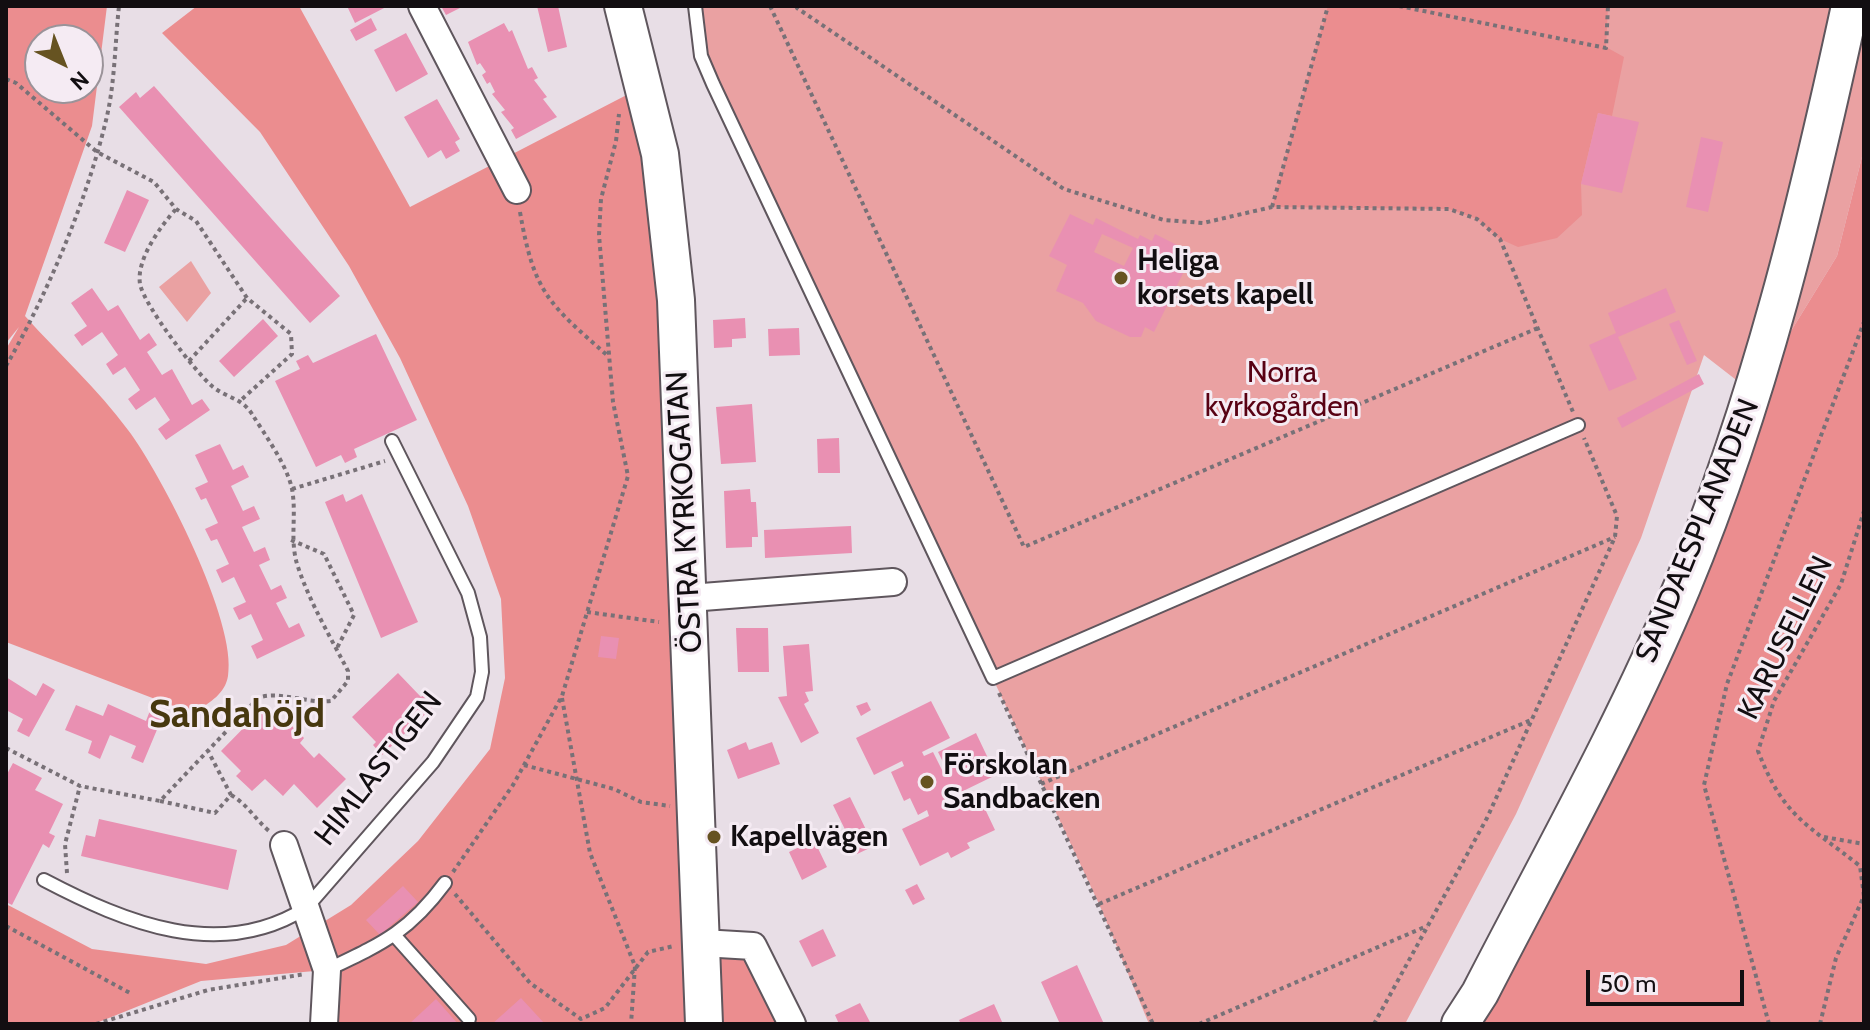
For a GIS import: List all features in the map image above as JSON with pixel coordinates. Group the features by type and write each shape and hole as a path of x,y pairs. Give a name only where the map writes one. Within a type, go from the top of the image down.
{"main road":[{"name":"ÖSTRA KYRKOGATAN","path":"623,6 660,154 669,228 690,612 704,1024"},
{"name":"SANDAESPLANADEN","path":"1460,1024 1480,993 1572,815 1682,587 1753,393 1804,215 1850,6"}],"street":[{"path":"422,6 517,190"},
{"path":"690,612 893,582"},
{"name":"HIMLASTIGEN","path":"284,845 327,970 324,1024"},
{"path":"702,943 753,946 792,1024"}],"lane":[{"path":"695,6 701,56 713,84 993,678 1578,425"},
{"name":"HIMLASTIGEN","path":"44,880 132,920 178,933 221,935 281,924 306,908 433,762 477,697 480,637 468,593 392,441"},
{"path":"327,970 396,937 425,910 445,883"},
{"path":"396,937 469,1019"}],"path":[{"path":"6,366 43,301 97,152 107,114 119,6"},
{"path":"770,6 1024,547 1538,328"},
{"path":"1272,207 1328,6"},
{"path":"1399,6 1606,48 1608,6"},
{"path":"796,7 1064,189 1164,220 1203,223 1272,207 1449,209 1477,219 1500,239 1617,516 1615,537 1487,818 1374,1024"},
{"path":"6,79 16,83 97,152 154,182 176,209 196,221 247,298 291,334 294,344 292,354 241,400"},
{"path":"619,113 616,141 601,199 599,235 613,402 628,476 562,696 524,765 445,883 530,983 581,1019 605,1008 648,952 702,943"},
{"path":"517,190 526,247 540,289 557,310 609,357"},
{"path":"160,801 258,698 266,695 317,703 331,701 348,681 348,671 298,568 291,540 292,489 251,412 241,400 217,390 189,361 143,293 140,269 163,224 176,209"},
{"path":"189,361 247,298"},
{"path":"1769,1024 1704,785 1727,684 1864,322"},
{"path":"292,489 399,456"},
{"name":"KARUSELLEN","path":"1820,1024 1836,958 1864,896 1860,866 1799,821 1780,801 1758,751 1774,701 1841,584 1864,511"},
{"path":"1041,784 1615,537"},
{"path":"291,540 324,554 354,615 337,648"},
{"path":"587,612 690,612"},
{"path":"993,678 1153,1024"},
{"path":"562,696 590,853 635,966 631,1024"},
{"path":"1099,904 1533,719"},
{"path":"6,748 80,786 215,813 231,795"},
{"path":"207,750 231,795 250,807 257,821 284,845"},
{"path":"524,765 575,777 659,807 696,804"},
{"path":"71,894 64,864 65,844 80,786"},
{"path":"1822,836 1864,844"},
{"path":"1199,1024 1429,925"},
{"path":"6,926 130,993"},
{"path":"96,1024 208,990 327,970"}],"green space":[{"name":"Norra kyrkogården","path":"695,6 1864,6 1864,149 1837,256 1753,393 1704,355 1641,538 1516,814 1405,1024 1149,1024 1099,904 713,84"},
{"path":"191,261 211,293 187,322 159,287"}],"shaded area":[{"path":"6,6 107,6 104,30 104,24 24,24 24,104 95,104 92,126 25,316 128,430 159,479 194,549 221,621 228,652 228,676 224,688 197,711 176,707 6,642 6,349 19,327 6,343"},
{"path":"197,6 299,6 410,207 644,86 702,942 753,946 792,1024 324,1024 326,970 201,981 94,1024 6,1024 6,904 92,949 206,964 286,945 351,905 418,841 490,749 505,678 501,599 468,506 400,358 349,266 260,132 162,33"},
{"path":"1328,6 1608,6 1606,47 1624,57 1612,116 1598,113 1581,184 1582,215 1557,238 1518,247 1500,239 1477,219 1449,209 1272,207"},
{"path":"1864,149 1864,1024 1460,1024 1480,993 1753,393 1837,256"}],"building":[{"path":"347,6 388,6 355,23"},
{"path":"441,6 464,6 446,15"},
{"path":"537,6 558,6 567,47 548,52"},
{"path":"371,18 377,30 356,41 350,30"},
{"path":"504,23 509,32 512,30 528,69 532,67 538,78 534,80 547,97 543,99 557,117 516,139 511,130 514,128 501,112 505,110 492,94 495,92 490,82 487,84 482,75 486,72 480,63 477,65 468,42"},
{"path":"406,33 428,74 396,92 374,50"},
{"path":"154,86 340,296 310,323 119,107 136,92 140,98"},
{"path":"437,99 460,139 455,142 460,151 446,159 441,150 428,158 404,117"},
{"path":"1598,113 1639,122 1622,193 1581,184"},
{"path":"1701,137 1723,142 1708,212 1686,207"},
{"path":"127,190 149,200 125,252 104,243"},
{"name":"Heliga korsets kapell","path":"1070,214 1093,225 1096,218 1138,239 1140,235 1152,241 1155,234 1193,253 1154,332 1145,327 1141,337 1130,337 1096,321 1083,303 1056,291 1067,265 1049,256","holes":["1102,234 1133,248 1124,266 1094,252"]},
{"path":"92,288 108,311 118,305 140,340 149,333 157,345 147,352 162,375 172,369 192,405 202,399 210,410 166,440 158,429 170,420 155,397 136,410 128,399 140,390 125,367 113,375 106,364 118,355 102,332 82,346 74,335 87,326 71,303"},
{"path":"1666,288 1676,312 1618,337 1637,379 1609,391 1589,345 1616,333 1608,313"},
{"path":"745,318 746,338 732,339 732,347 714,348 713,320"},
{"path":"263,319 278,336 234,377 219,361"},
{"path":"1679,320 1697,361 1687,365 1669,324"},
{"path":"799,328 800,355 769,356 768,329"},
{"path":"376,334 417,420 354,449 357,457 345,463 341,455 316,467 275,381 300,369 296,361 308,355 313,363"},
{"path":"1699,374 1704,384 1622,428 1617,418"},
{"path":"752,404 756,462 721,464 716,407"},
{"path":"839,438 840,473 818,473 817,439"},
{"path":"220,444 233,470 243,465 249,477 231,486 243,511 254,506 260,519 242,527 254,552 265,547 270,560 259,565 271,590 281,585 287,598 276,603 289,628 299,623 305,636 257,659 251,646 263,640 251,614 239,620 233,608 246,602 234,577 222,583 216,570 229,564 217,539 211,541 205,529 218,523 206,498 201,500 195,488 208,482 195,455"},
{"path":"750,489 751,502 756,502 758,537 752,537 752,547 726,548 724,491"},
{"path":"343,494 346,502 362,494 418,622 381,638 325,502"},
{"path":"851,526 852,553 765,558 764,530"},
{"path":"736,628 768,628 769,672 738,672"},
{"path":"601,636 619,638 616,659 598,657"},
{"path":"809,644 813,691 805,692 809,701 804,704 819,733 801,743 778,697 787,696 783,646"},
{"path":"398,673 421,697 425,693 436,704 382,755 373,745 376,742 352,717"},
{"path":"6,677 36,696 43,683 55,690 29,737 17,731 23,719 6,710"},
{"path":"931,701 950,738 922,752 924,756 933,752 944,774 948,772 938,752 976,733 996,775 959,793 957,789 952,791 955,797 945,801 948,807 977,792 995,830 967,843 970,848 951,858 948,852 920,866 902,829 929,816 927,810 918,815 910,798 904,801 891,772 904,766 902,761 874,775 856,738"},
{"path":"867,702 871,710 861,716 856,706"},
{"path":"108,704 146,721 151,708 164,713 143,763 131,758 136,746 110,735 100,759 88,753 92,741 65,730 76,705 103,716"},
{"path":"264,707 283,726 287,721 304,738 300,743 314,758 319,753 346,779 317,808 294,784 283,796 265,779 252,791 236,776 241,771 221,751"},
{"path":"746,742 749,750 772,742 780,764 738,779 727,750"},
{"path":"13,763 42,778 35,790 63,804 49,833 55,836 49,848 43,844 12,905 6,902 6,776"},
{"path":"850,797 874,846 857,854 833,805"},
{"path":"99,819 237,850 228,890 81,856 86,835 95,837"},
{"path":"814,840 827,867 802,880 789,852"},
{"path":"917,884 925,899 913,905 905,890"},
{"path":"403,886 418,902 380,935 366,920"},
{"path":"823,929 836,956 812,967 799,941"},
{"path":"1077,965 1104,1024 1060,1024 1041,982"},
{"path":"521,998 545,1024 492,1024"},
{"path":"436,999 458,1024 409,1024"},
{"path":"860,1003 871,1024 839,1024 835,1015"},
{"path":"994,1004 1003,1024 961,1024 959,1020"}],"place":[{"name":"Heliga korsets kapell","path":"1121,278"},
{"name":"Förskolan Sandbacken","path":"927,782"},
{"name":"Kapellvägen","path":"714,837"}],"district":[{"name":"Sandahöjd","path":"237,716"}]}
